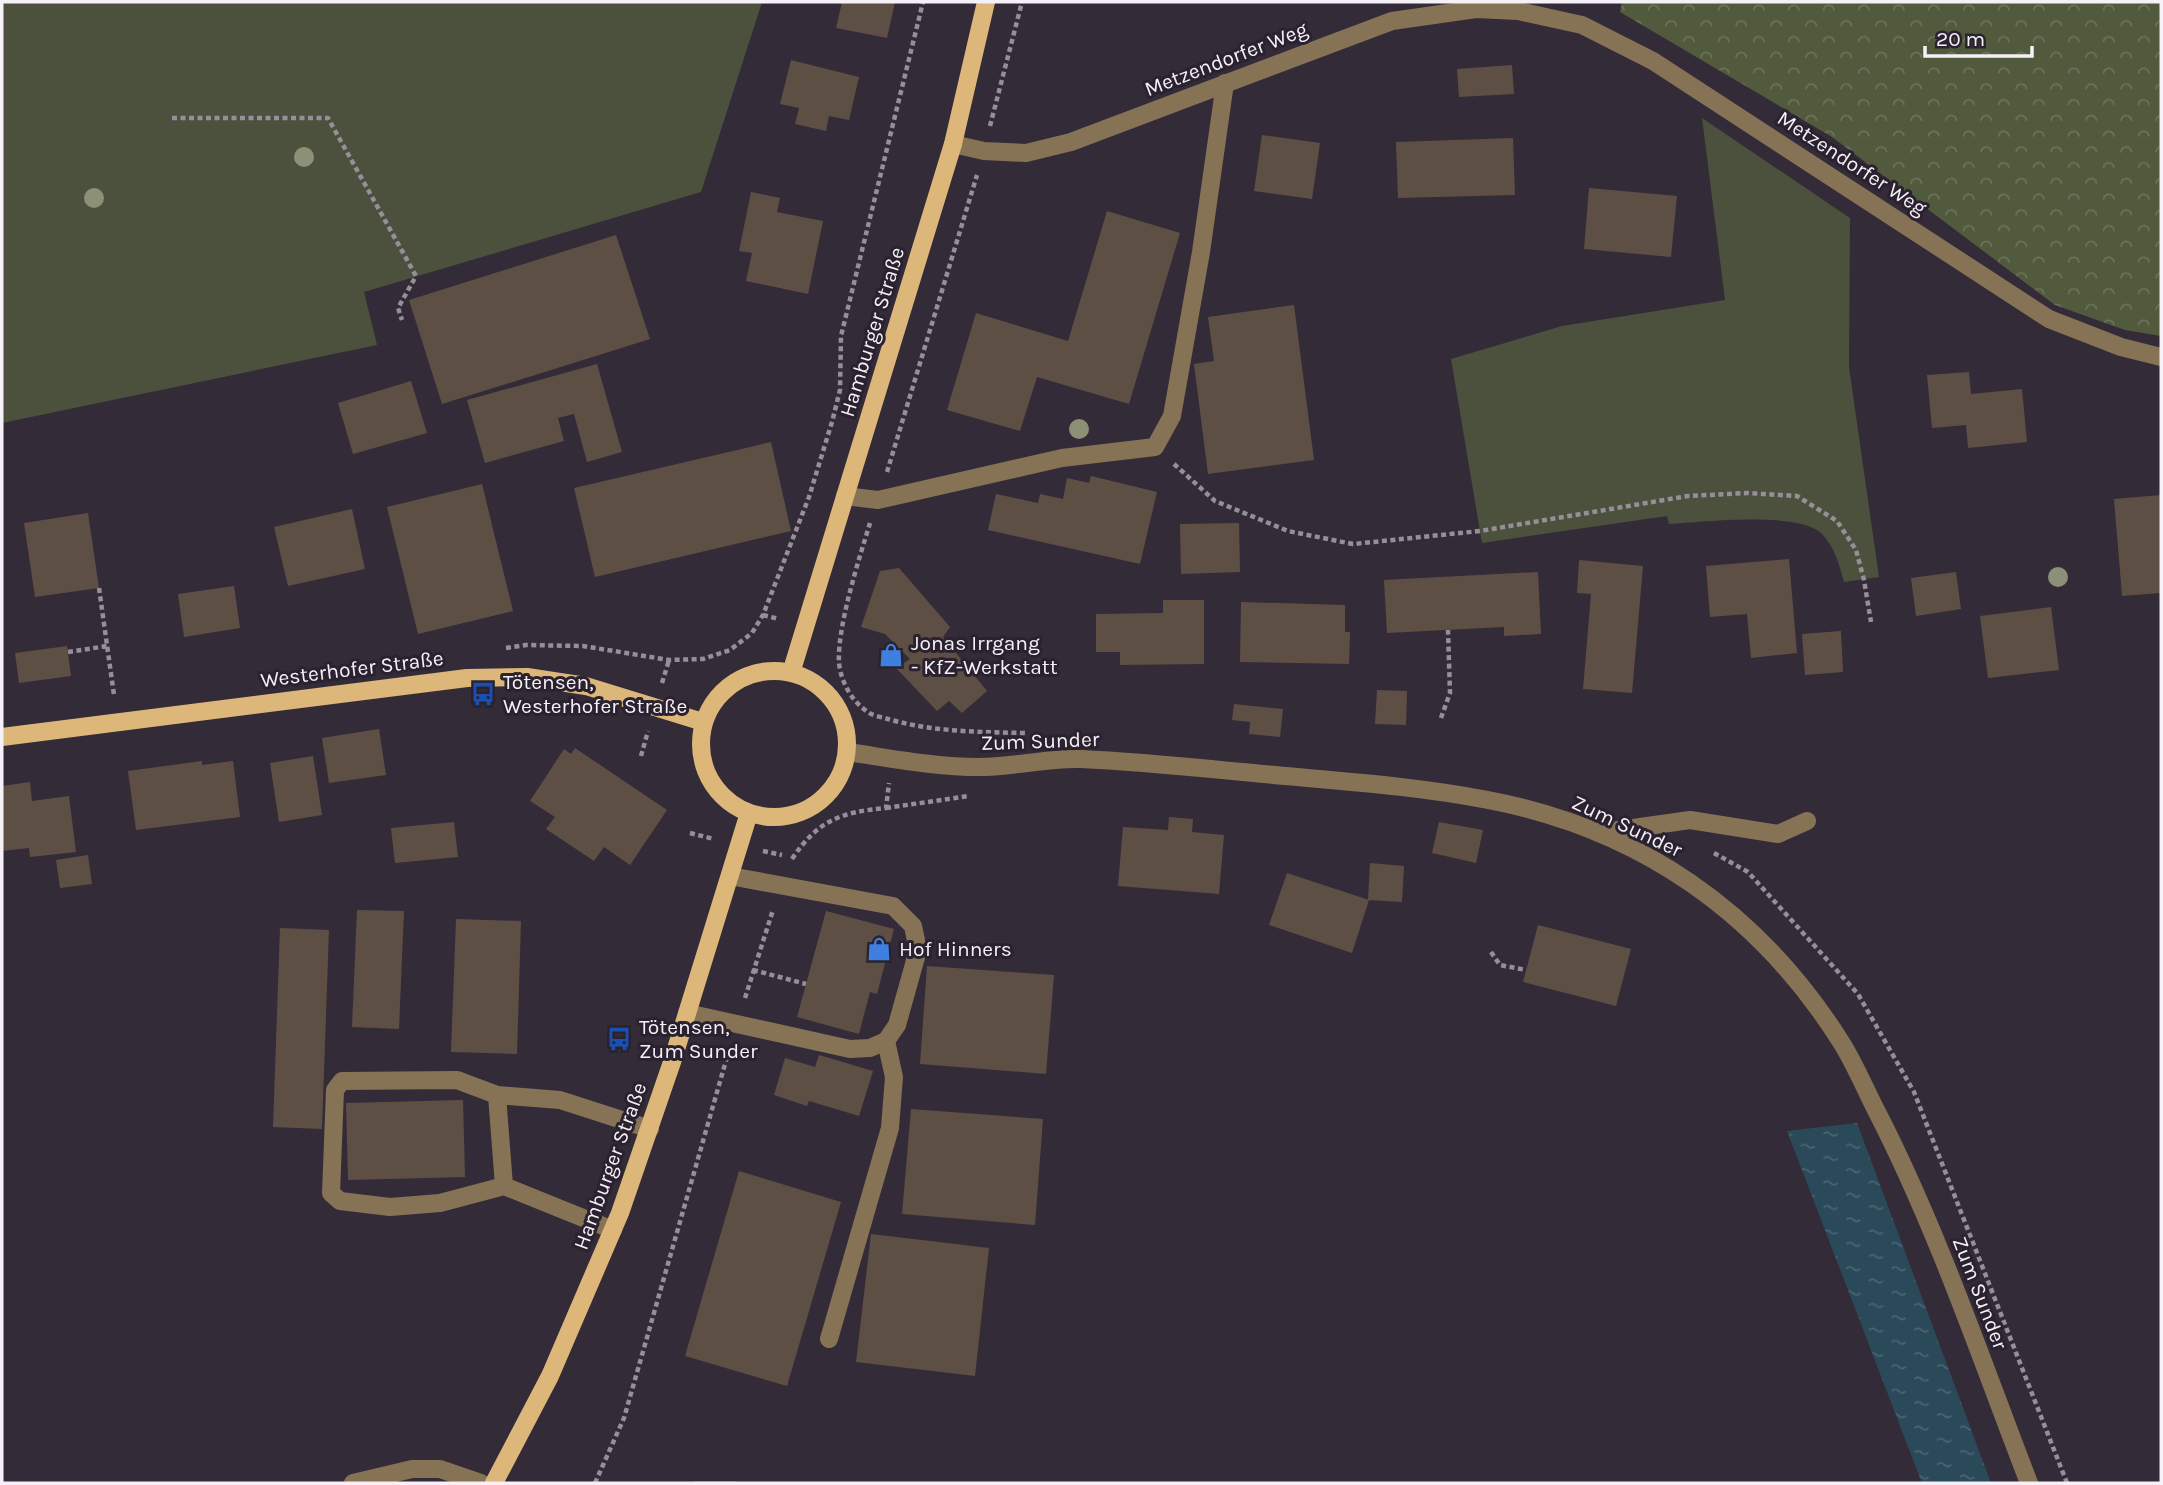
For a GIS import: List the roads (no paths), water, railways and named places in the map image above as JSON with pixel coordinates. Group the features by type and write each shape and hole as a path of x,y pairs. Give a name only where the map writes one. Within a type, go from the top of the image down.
{"main road":[{"name":"Hamburger Straße","path":"791,673 953,144 986,2"},
{"path":"759,672 791,673 822,689 834,702 842,717 846,752 841,773 830,792 813,806 792,815 770,817 749,813 729,802 714,786 704,766 700,744 703,722 719,695 744,677 759,672"},
{"name":"Westerhofer Straße","path":"2,737 467,678 527,677 586,686 703,722"},
{"name":"Hamburger Straße","path":"494,1483 550,1376 613,1230 650,1129 749,813"}],"street":[{"name":"Metzendorfer Weg","path":"953,144 984,151 1026,153 1071,142 1392,21 1518,6 1582,25 1653,61 2049,318 2121,347 2161,357"},
{"path":"845,496 878,500 1062,458 1155,447 1172,416 1201,252 1225,83"},
{"name":"Zum Sunder","path":"846,752 954,766 984,767 1079,759 1391,786 1491,801 1546,814 1598,833 1683,877 1729,910 1760,939 1794,979 1843,1045 1910,1175 2029,1483"},
{"path":"1598,833 1689,820 1778,834 1807,821"},
{"path":"687,1013 850,1049 870,1048 886,1041 897,1025 918,950 913,926 893,905 730,876"},
{"path":"830,1339 890,1128 894,1077 886,1041"},
{"path":"613,1230 504,1186 440,1203 390,1207 340,1200 331,1193 335,1090 342,1081 457,1080 497,1095 559,1100 650,1129"},
{"path":"497,1095 504,1186"},
{"path":"353,1483 412,1469 440,1469 481,1483"}],"water":[{"path":"1857,1123 1991,1483 1922,1483 1787,1131"}],"place":[{"name":"Jonas Irrgang - KfZ-Werkstatt","path":"891,655"},
{"name":"Tötensen, Westerhofer Straße","path":"483,694"},
{"name":"Hof Hinners","path":"879,949"},
{"name":"Tötensen, Zum Sunder","path":"619,1039"}]}
